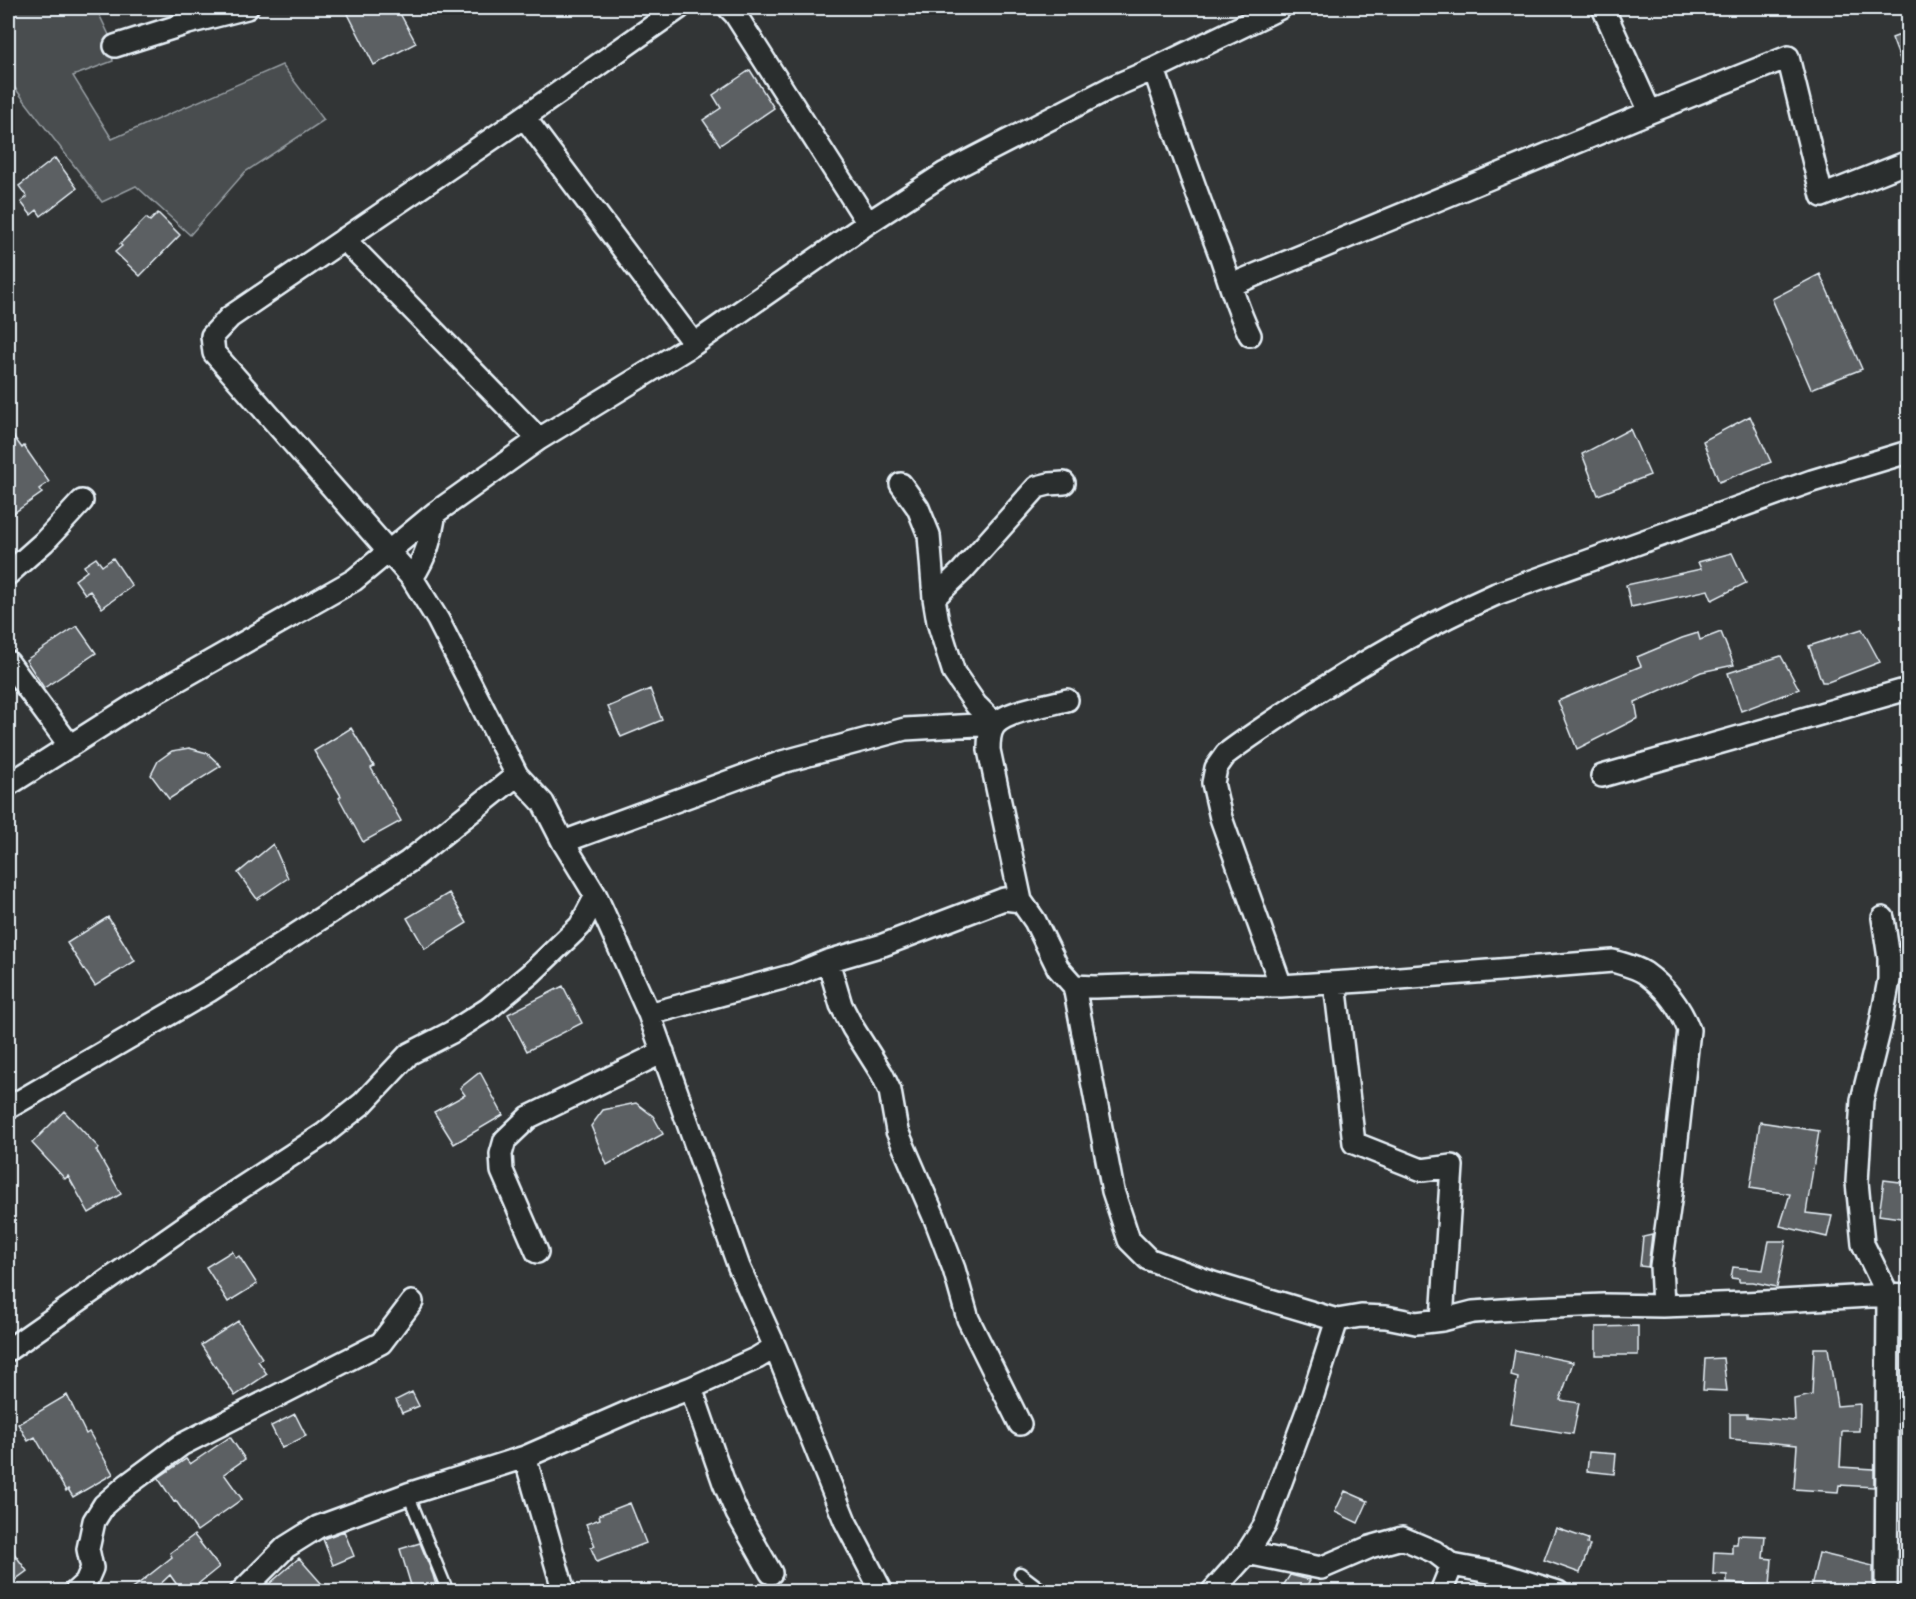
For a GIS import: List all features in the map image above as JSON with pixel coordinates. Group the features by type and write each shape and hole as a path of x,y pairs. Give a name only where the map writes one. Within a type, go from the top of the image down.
{"street":[{"path":"115,46 188,23 247,8"},
{"path":"679,8 524,117 230,317 212,336 214,353 412,579 438,620 517,775 543,803 563,842 596,896 649,1014 739,1268 775,1347 844,1521 882,1592"},
{"path":"729,8 868,223"},
{"path":"1603,8 1650,111"},
{"path":"8,785 134,705 354,580 435,513 539,439 694,344 868,223 945,173 1110,88 1154,69 1272,9"},
{"path":"1231,285 1650,111 1788,57 1822,196 1908,162"},
{"path":"1154,69 1239,312 1250,335"},
{"path":"524,117 694,344"},
{"path":"344,239 539,439"},
{"path":"1281,986 1221,818 1213,783 1215,768 1226,754 1329,684 1409,637 1496,594 1812,481 1908,452"},
{"path":"934,598 962,571 1037,487 1064,483"},
{"path":"901,484 918,507 929,535 938,622 954,673 976,705 995,724"},
{"path":"8,574 44,542 82,501"},
{"path":"412,579 424,560 431,539 435,513"},
{"path":"8,662 70,746"},
{"path":"1602,776 1908,688"},
{"path":"1067,700 1007,716 995,724 990,734 989,750 1020,901 1035,921 1058,968 1074,986 1113,1191 1129,1240 1148,1258 1202,1279 1337,1320 1361,1316 1386,1317 1416,1323 1442,1320 1473,1312 1604,1305 1663,1306 1898,1296"},
{"path":"563,842 793,759 906,729 995,724"},
{"path":"8,1108 209,991 408,862 517,775"},
{"path":"8,1350 227,1197 324,1134 363,1103 409,1054 452,1032 488,1009 530,974 580,926 596,896"},
{"path":"649,1014 794,975 828,961 883,945 1004,899 1020,901"},
{"path":"1883,918 1889,958 1889,980 1862,1100 1857,1182 1863,1244 1898,1296 1886,1592"},
{"path":"828,961 841,1005 890,1091 897,1131 954,1269 968,1319 1020,1424"},
{"path":"1074,986 1183,984 1281,986 1613,961 1644,972 1667,993 1680,1009 1689,1030 1661,1266 1663,1306"},
{"path":"1335,983 1354,1143 1422,1170 1452,1166 1442,1320"},
{"path":"537,1251 502,1171 501,1154 505,1140 529,1117 663,1052"},
{"path":"75,1592 86,1582 92,1568 88,1549 94,1521 104,1505 127,1485 181,1445 381,1342 412,1302"},
{"path":"1212,1592 1246,1553 1265,1524 1313,1395 1337,1320"},
{"path":"241,1592 286,1547 318,1527 408,1494 525,1457 635,1409 691,1388 758,1358 775,1347"},
{"path":"691,1388 724,1483 737,1513 771,1573"},
{"path":"525,1457 564,1592"},
{"path":"1246,1553 1321,1568 1370,1547 1402,1538 1435,1552 1452,1564 1500,1574 1558,1592"},
{"path":"1441,1592 1452,1564"}],"lane":[{"path":"408,1494 448,1592"},
{"path":"1020,1573 1045,1592"}],"shaded area":[{"path":"8,8 96,8 110,37 113,61 73,76 112,139 282,65 324,120 245,172 190,235 136,186 102,202 8,79"}],"building":[{"path":"345,8 397,8 416,43 374,65"},
{"path":"1908,32 1908,77 1907,78 1892,38"},
{"path":"750,70 774,108 720,145 703,120 721,108 713,95"},
{"path":"55,158 77,188 41,216 37,210 31,215 21,202 27,197 19,186"},
{"path":"158,213 180,235 140,276 115,252 146,218 150,221"},
{"path":"1820,274 1862,369 1811,389 1772,299"},
{"path":"1750,416 1771,462 1719,482 1703,441"},
{"path":"8,429 22,448 24,446 49,482 39,489 42,493 8,517"},
{"path":"1630,429 1650,475 1598,495 1582,454"},
{"path":"1732,553 1746,583 1712,600 1708,590 1631,607 1626,585 1701,569 1698,562"},
{"path":"96,558 102,566 113,558 132,586 102,608 90,591 85,594 75,580 87,571 84,566"},
{"path":"77,626 96,653 44,688 26,660"},
{"path":"1862,629 1880,662 1828,682 1822,682 1809,646"},
{"path":"1721,632 1734,665 1701,672 1635,702 1638,718 1577,749 1558,701 1641,666 1637,657 1698,633 1700,640"},
{"path":"1781,656 1799,689 1741,711 1728,673"},
{"path":"650,689 662,720 621,737 608,707"},
{"path":"351,728 374,766 371,768 401,821 363,842 339,798 341,796 314,751"},
{"path":"189,748 207,753 221,766 169,799 151,775 158,761 172,751"},
{"path":"273,844 288,878 257,899 238,873"},
{"path":"449,893 467,923 425,949 407,918"},
{"path":"108,917 135,961 95,986 67,943"},
{"path":"563,986 582,1023 527,1051 508,1014"},
{"path":"480,1072 503,1115 454,1144 434,1112 465,1095 460,1088"},
{"path":"636,1103 653,1116 663,1134 607,1165 591,1126 603,1110"},
{"path":"64,1111 99,1148 96,1150 121,1194 89,1213 68,1176 65,1179 32,1143"},
{"path":"1760,1122 1819,1131 1806,1213 1832,1216 1827,1237 1780,1226 1790,1194 1750,1188"},
{"path":"1884,1180 1908,1183 1908,1219 1879,1215"},
{"path":"1652,1235 1648,1267 1640,1266 1643,1237"},
{"path":"1769,1241 1786,1241 1777,1287 1753,1282 1739,1282 1739,1279 1731,1278 1733,1267 1763,1270"},
{"path":"232,1251 236,1258 239,1256 257,1284 228,1302 206,1267"},
{"path":"238,1321 262,1358 258,1361 267,1374 235,1396 201,1345"},
{"path":"1638,1326 1638,1355 1596,1355 1596,1327"},
{"path":"1814,1348 1828,1348 1837,1406 1860,1404 1859,1431 1842,1431 1840,1467 1874,1469 1874,1487 1839,1485 1838,1492 1794,1489 1797,1445 1730,1439 1730,1414 1747,1414 1747,1417 1795,1421 1794,1399 1812,1395"},
{"path":"1515,1350 1573,1362 1560,1400 1579,1403 1573,1434 1510,1424 1518,1378 1511,1376"},
{"path":"1723,1358 1727,1391 1703,1390 1705,1359"},
{"path":"412,1392 419,1406 402,1413 396,1400"},
{"path":"67,1395 86,1434 89,1432 113,1474 73,1497 68,1489 66,1491 35,1437 28,1441 18,1424"},
{"path":"295,1414 306,1436 282,1448 271,1426"},
{"path":"230,1437 245,1459 224,1474 242,1499 197,1531 158,1478 186,1459 190,1464"},
{"path":"1589,1452 1616,1454 1614,1474 1587,1471"},
{"path":"1345,1491 1368,1501 1358,1523 1335,1512"},
{"path":"630,1503 646,1543 597,1562 591,1548 595,1546 586,1524 600,1519 599,1515"},
{"path":"1556,1528 1588,1539 1587,1544 1590,1545 1580,1573 1544,1560"},
{"path":"344,1531 354,1556 333,1565 323,1539"},
{"path":"194,1535 219,1567 188,1592 182,1592 170,1575 152,1592 128,1592 172,1557 170,1553"},
{"path":"1738,1535 1765,1536 1763,1558 1772,1559 1770,1586 1727,1583 1727,1575 1713,1574 1714,1552 1732,1553 1732,1544 1737,1544"},
{"path":"420,1543 438,1592 413,1592 400,1549"},
{"path":"8,1545 27,1571 8,1585"},
{"path":"1819,1553 1873,1566 1873,1592 1830,1592 1811,1587"},
{"path":"299,1558 329,1592 260,1592"},
{"path":"1290,1575 1310,1580 1303,1592 1279,1592"}]}
